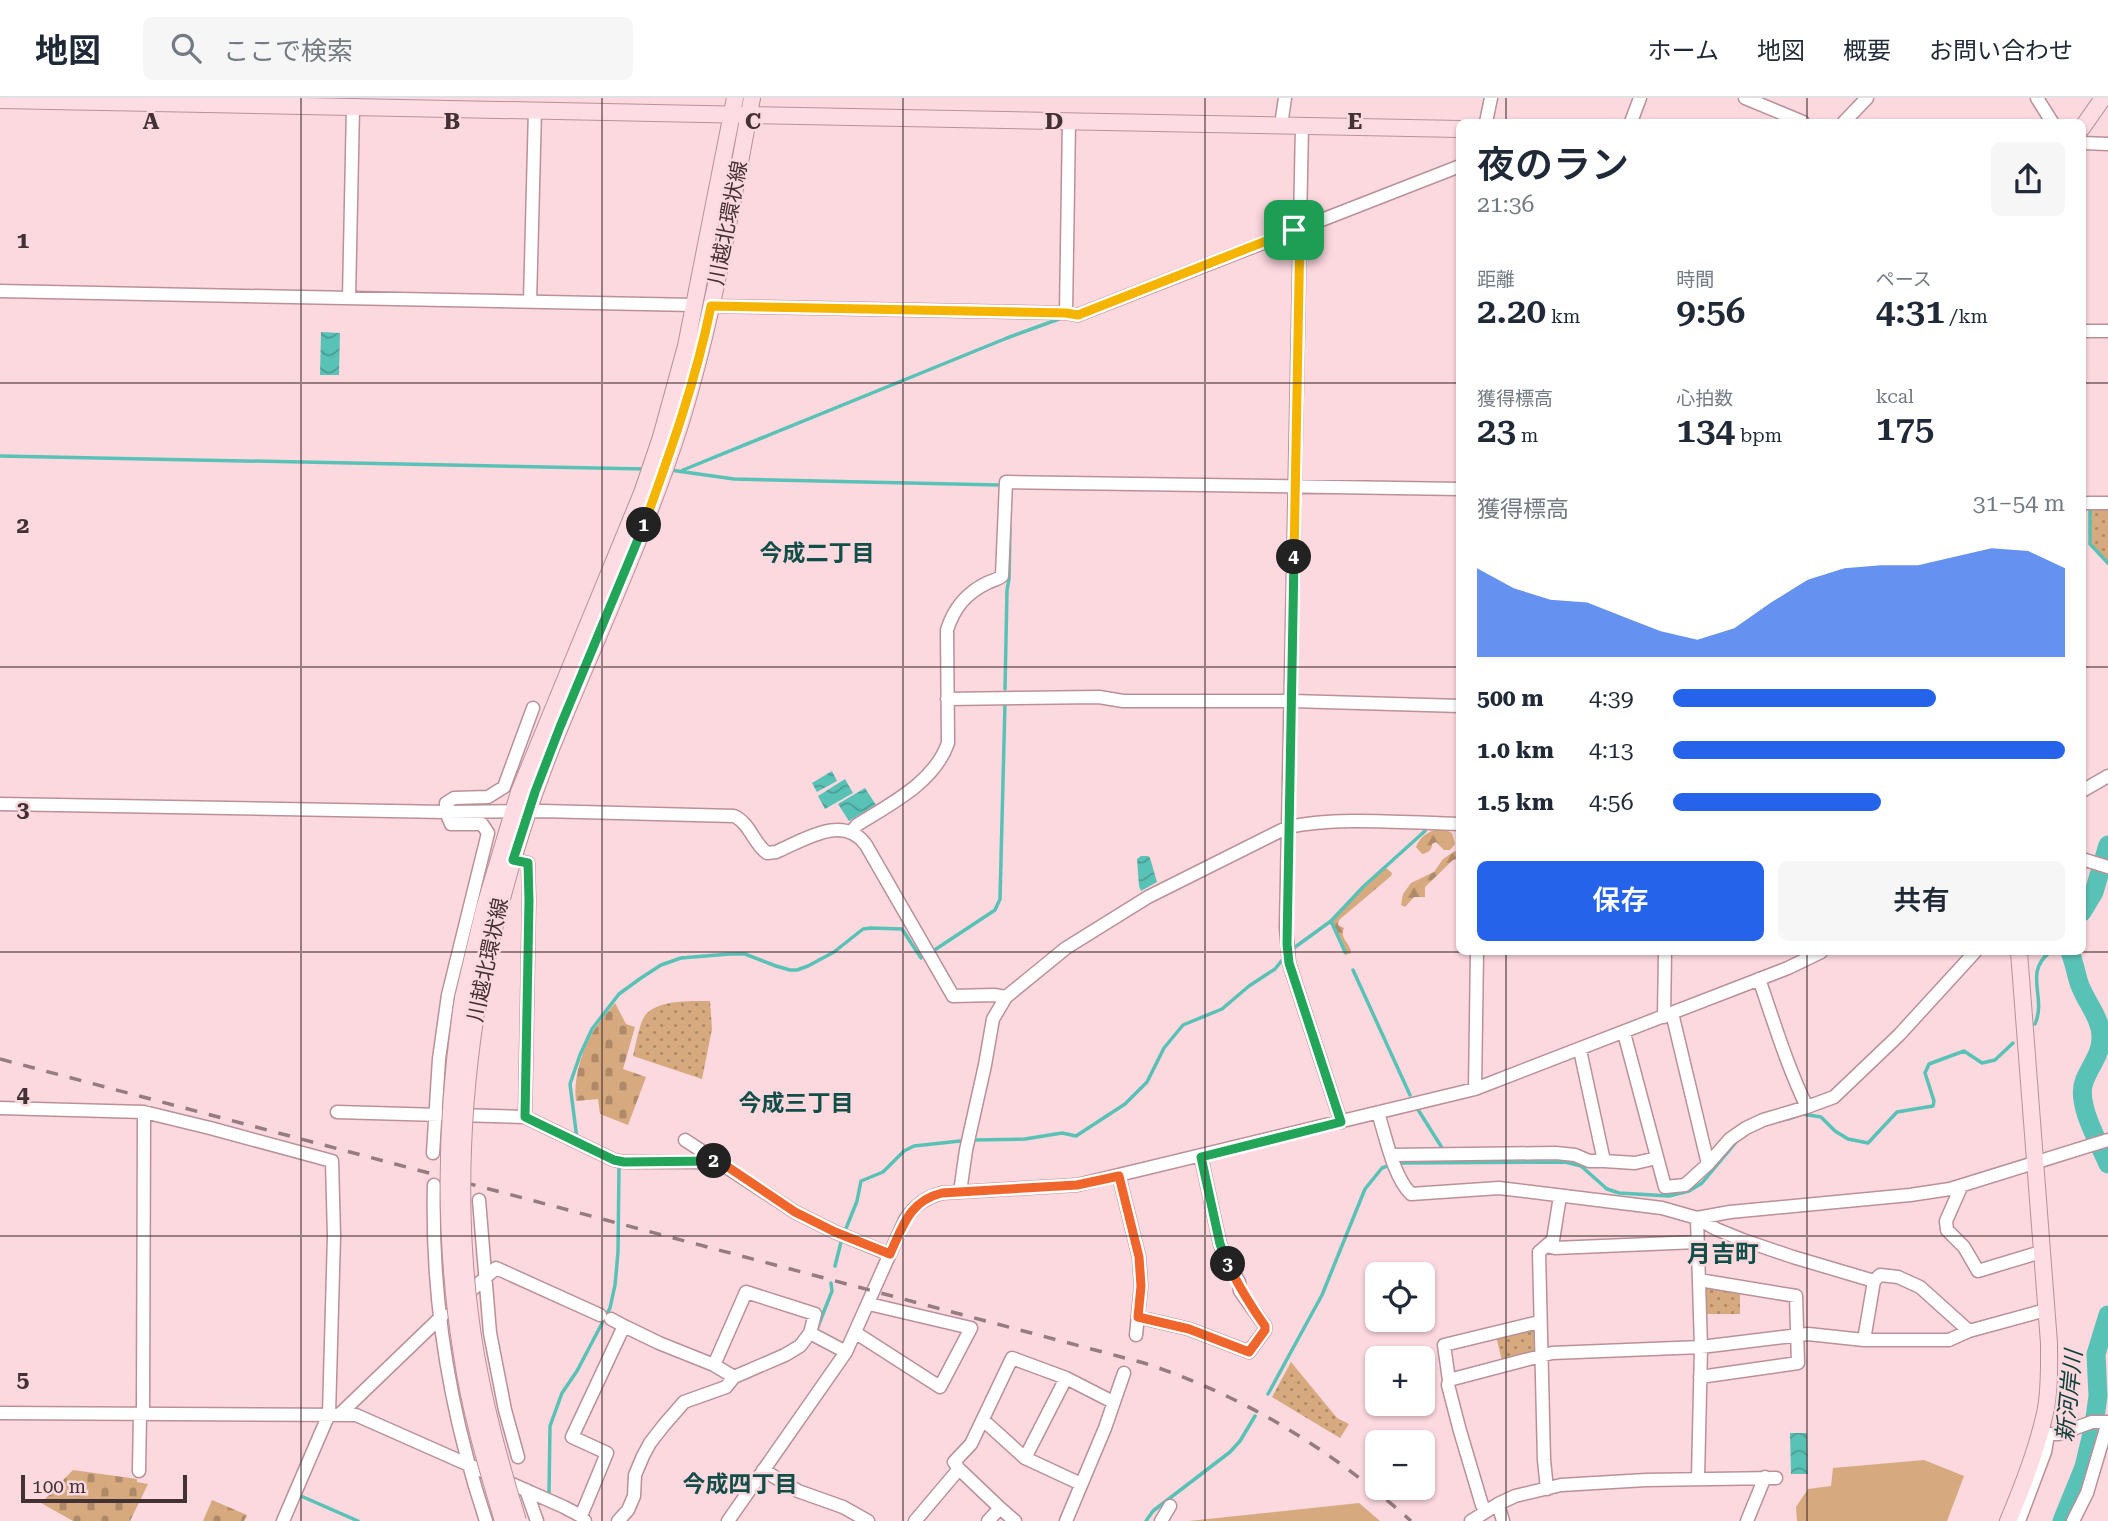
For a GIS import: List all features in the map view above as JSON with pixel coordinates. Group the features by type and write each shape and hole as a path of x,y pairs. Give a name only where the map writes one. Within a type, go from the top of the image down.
{"main road":[{"name":"川越北環状線","path":"518,1521 491,1424 476,1355 464,1248 464,1110 470,999 513,860 521,811 519,792 642,493 661,437 683,359 735,98"},
{"name":"川越北環状線","path":"503,1521 462,1357 448,1196 450,1110 484,909 521,811 560,727 644,526 679,428 706,333 752,98"},
{"path":"2086,122 2103,98"},
{"path":"0,100 229,101 353,107 1456,129"},
{"path":"2008,1521 2044,1435 2049,1343 2019,955"}],"street":[{"path":"1281,125 1285,98"},
{"path":"1487,119 1491,98"},
{"path":"1632,119 1640,98"},
{"path":"1745,98 1796,119"},
{"path":"1846,119 1867,98"},
{"path":"2037,98 2050,119"},
{"path":"349,298 353,107"},
{"path":"530,302 535,110"},
{"path":"1066,313 1069,121"},
{"path":"1302,125 1287,944 1289,963 1341,1122"},
{"path":"2086,143 2108,144"},
{"path":"711,306 1078,315 1300,225 1456,167"},
{"path":"0,291 694,305"},
{"path":"2086,331 2108,331"},
{"path":"852,831 918,784 934,769 948,743 947,630 950,620 969,594 1002,576 1006,482 1456,489"},
{"path":"2086,503 2108,503"},
{"path":"947,699 1099,697 1123,701 1292,701 1456,706"},
{"path":"433,1153 439,1059 448,995 488,833 482,824 452,824 446,812 446,803 454,798 488,797 503,787 533,708"},
{"path":"2086,789 2108,776"},
{"path":"0,804 734,816 743,821 762,849 768,853 832,829 843,828 860,836 866,845 953,996 1006,997"},
{"path":"960,1192 993,1019 1006,997 1066,948 1148,897 1288,827 1305,823 1342,822 1456,824"},
{"path":"513,860 528,863 525,1117"},
{"path":"2088,860 2108,867"},
{"path":"1475,1089 1478,955"},
{"path":"1665,955 1668,1015 1708,1164"},
{"path":"729,1521 846,1352 905,1220 918,1204 932,1196 1077,1185 1475,1089 1624,1033 1815,955"},
{"path":"1665,1187 1685,1185 1730,1139 1746,1128 1834,1097 1899,1035 1972,955"},
{"path":"1759,979 1791,1075 1807,1107"},
{"path":"1624,1033 1665,1187 1662,1208"},
{"path":"1580,1050 1604,1161"},
{"path":"0,1108 144,1112 332,1161 335,1414"},
{"path":"139,1471 142,1414 144,1112"},
{"path":"337,1112 525,1117 614,1160 712,1162 716,1159"},
{"path":"1378,1113 1397,1169 1411,1194 1499,1188 1662,1208 1697,1218 1743,1240 1874,1281"},
{"path":"685,1140 795,1212 835,1232 890,1254"},
{"path":"1697,1218 1730,1212 1910,1195 1961,1187 2108,1140"},
{"path":"1392,1156 1556,1153 1575,1155 1589,1161 1635,1163 1657,1158"},
{"path":"1138,1317 1189,1329 1249,1352 1265,1330 1265,1326 1240,1291 1239,1282 1225,1258 1201,1157"},
{"path":"1119,1176 1139,1257 1141,1286 1136,1335"},
{"path":"433,1185 439,1319 454,1403 486,1521"},
{"path":"1961,1187 1945,1226 1964,1247 1978,1271 2041,1252"},
{"path":"1548,1489 1539,1322 1539,1252 1553,1240 1560,1196"},
{"path":"479,1200 490,1333 505,1410 518,1458"},
{"path":"1697,1218 1701,1347 1699,1478"},
{"path":"1546,1246 1698,1242"},
{"path":"283,1521 335,1414 496,1268 659,1343 714,1365 734,1377"},
{"path":"1864,1340 1874,1281 1880,1275 1920,1287 1969,1331"},
{"path":"1699,1280 1796,1296 1798,1363 1700,1377"},
{"path":"618,1521 628,1510 634,1496 635,1475 650,1443 684,1402 726,1387 734,1377 800,1346 810,1333 815,1314 746,1293 714,1365"},
{"path":"856,1333 940,1387 971,1328 869,1304"},
{"path":"1449,1380 1552,1353 1701,1347 1808,1334 1864,1340 1949,1340 1969,1331 2046,1310"},
{"path":"1503,1521 1493,1507 1482,1505 1448,1385 1444,1345 1539,1322"},
{"path":"0,1413 356,1415 583,1518 607,1453 572,1437 624,1326"},
{"path":"810,1333 846,1352"},
{"path":"1015,1521 954,1462 971,1444 1012,1358 1066,1378 1113,1402"},
{"path":"1066,1521 1124,1373"},
{"path":"1025,1458 1066,1378"},
{"path":"983,1420 1025,1458 1081,1484"},
{"path":"2019,1521 2045,1452 2044,1435 2059,1434 2101,1422 2087,1493 2073,1521"},
{"path":"915,1521 959,1469"},
{"path":"763,1470 798,1491 843,1507 868,1521"},
{"path":"1471,1521 1515,1496 1561,1485 1771,1477 1747,1521"},
{"path":"526,1490 537,1521"},
{"path":"1161,1521 1170,1506"},
{"path":"988,1521 1000,1507"}],"green space":[{"path":"2089,507 2108,508 2108,566 2089,543"},
{"path":"1442,828 1452,833 1455,844 1450,850 1444,850 1436,842 1429,851 1422,854 1416,847 1420,839 1429,832"},
{"path":"1456,852 1456,859 1425,887 1425,897 1414,897 1405,907 1401,905 1403,894 1411,883 1434,872 1443,859"},
{"path":"1385,867 1392,873 1391,876 1339,920 1338,925 1344,928 1343,935 1351,953 1345,955 1332,921 1359,889"},
{"path":"710,1001 712,1029 702,1079 633,1056 641,1023 648,1012 673,1002"},
{"path":"615,1003 626,1024 635,1027 623,1069 646,1077 628,1125 600,1114 598,1099 576,1101 575,1092 579,1065 586,1046 594,1030"},
{"path":"1708,1285 1740,1290 1740,1314 1705,1314 1704,1288"},
{"path":"1535,1329 1535,1352 1502,1361 1496,1336"},
{"path":"1291,1362 1337,1418 1349,1424 1340,1438 1272,1397"},
{"path":"1924,1460 1964,1476 1947,1521 1797,1521 1796,1507 1808,1489 1831,1486 1833,1468"},
{"path":"73,1470 137,1479 137,1482 148,1484 130,1521 73,1521 41,1503"},
{"path":"212,1500 247,1515 244,1521 203,1521"},
{"path":"1359,1503 1380,1521 1189,1521"}],"water":[{"path":"321,332 340,333 339,375 320,375"},
{"path":"832,771 837,781 817,792 812,783"},
{"path":"845,779 853,793 825,809 818,796"},
{"path":"865,788 876,805 849,821 838,804"},
{"path":"1141,856 1150,858 1157,882 1141,891 1137,859"},
{"path":"1790,1433 1807,1433 1808,1474 1791,1474"}],"waterway":[{"path":"683,470 1059,319"},
{"path":"0,456 645,469"},
{"path":"670,470 734,479 999,485"},
{"path":"2088,507 2090,544 2108,563"},
{"path":"1005,689 1010,528"},
{"path":"933,951 995,910 1000,899 1005,703"},
{"path":"1291,950 1331,921 1364,886 1425,831"},
{"name":"新河岸川","path":"2086,905 2094,892 2108,845"},
{"path":"1331,921 1345,952"},
{"path":"577,1139 570,1084 592,1029 619,994 661,965 681,958 745,954 776,966 797,970 834,952 863,929 871,928 902,929 921,958"},
{"path":"2035,1024 2039,1004 2038,968 2047,955"},
{"name":"新河岸川","path":"2071,955 2079,983 2101,1031 2099,1050 2082,1091 2086,1112 2108,1164"},
{"path":"974,1140 1025,1139 1062,1133 1076,1136 1125,1104 1147,1082 1164,1048 1183,1025 1222,1009 1275,969 1283,959"},
{"path":"1353,970 1410,1095"},
{"path":"1788,1119 1802,1114 1821,1117 1848,1139 1868,1143 1897,1112 1933,1106 1934,1101 1925,1073 1929,1064 1964,1051 1982,1063 1995,1060 2013,1043"},
{"path":"1417,1108 1444,1151"},
{"path":"845,1231 857,1201 861,1181 883,1172 904,1151 914,1146 960,1141"},
{"path":"1397,1163 1565,1162 1581,1166 1607,1189 1619,1193 1669,1196 1689,1191 1702,1183 1737,1141"},
{"path":"1268,1394 1322,1295 1365,1189 1382,1168 1390,1165"},
{"path":"549,1494 550,1426 562,1393 577,1371 610,1308 615,1285 619,1166"},
{"path":"835,1266 842,1238"},
{"path":"817,1329 832,1291 831,1283"},
{"name":"新河岸川","path":"2062,1521 2084,1467 2094,1425 2098,1396 2096,1354 2108,1315"},
{"path":"1146,1521 1153,1511 1230,1452 1255,1416"},
{"path":"301,1496 358,1521"}],"railway":[{"path":"0,1059 1144,1363 1217,1392 1286,1428 1350,1471 1411,1521"}],"district":[{"name":"今成二丁目","path":"817,553"},
{"name":"今成三丁目","path":"796,1103"},
{"name":"月吉町","path":"1723,1254"},
{"name":"今成四丁目","path":"740,1484"}],"route":[{"path":"1300,228 1286,928 1289,963 1341,1122 1201,1157 1225,1258 1239,1282 1240,1291 1265,1326 1251,1351 1189,1329 1138,1317 1141,1286 1139,1257 1119,1176 1077,1185 942,1193 932,1196 918,1204 905,1220 890,1254 835,1232 795,1212 716,1159 712,1162 614,1160 525,1117 528,863 513,860 560,727 644,526 679,428 711,306 1078,315 1294,230 1300,228"}]}
